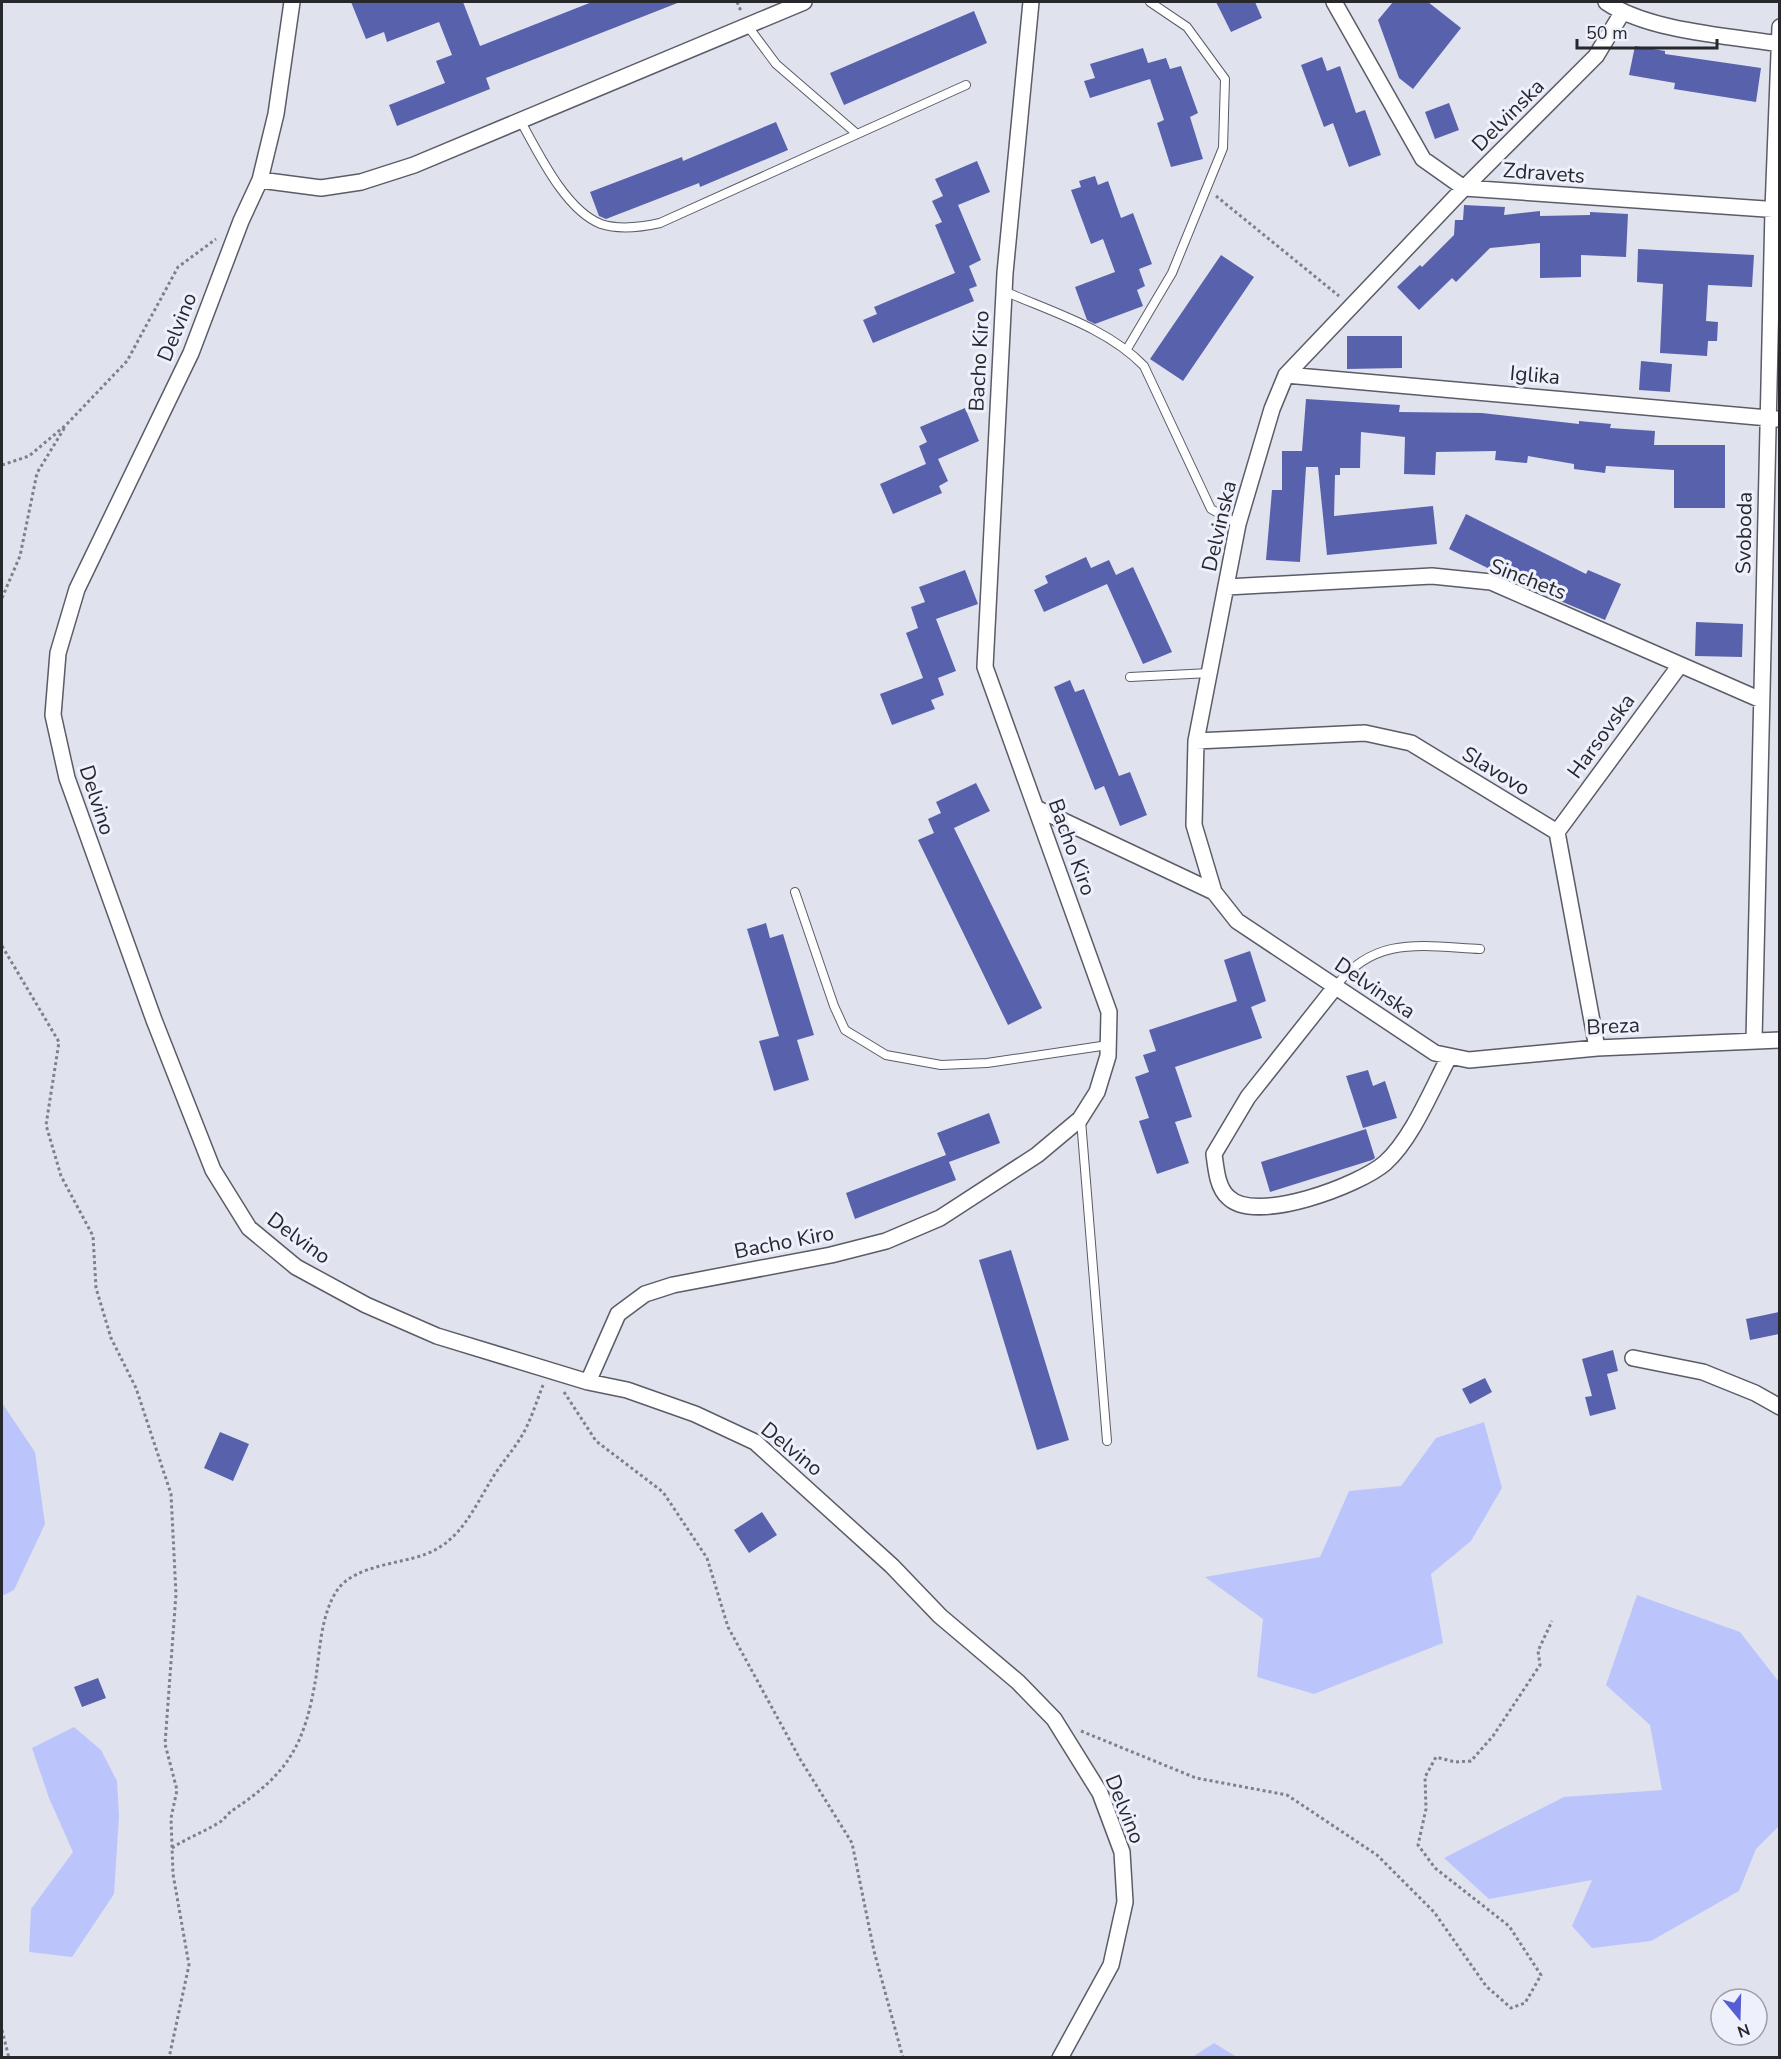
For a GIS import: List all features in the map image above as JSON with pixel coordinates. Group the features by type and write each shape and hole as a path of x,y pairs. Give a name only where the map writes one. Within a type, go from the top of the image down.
{"street":[{"name":"Delvino","path":"292,2 276,114 260,180 241,221 191,352 77,589 58,653 53,715 67,778 98,870 184,1101 213,1170 249,1228 296,1267 366,1305 437,1336 588,1382 627,1390 695,1414 755,1442 892,1566 940,1616 1018,1682 1054,1719 1100,1793 1122,1852 1125,1902 1111,1965 1060,2058"},
{"path":"260,180 321,188 361,182 414,165 804,2"},
{"name":"Bacho Kiro","path":"588,1382 618,1314 645,1294 673,1285 831,1255 886,1240 940,1218 1037,1155 1080,1119 1097,1092 1108,1056 1109,1012 985,667 1004,291 1031,2"},
{"path":"1334,2 1423,159 1464,188"},
{"path":"1606,2 1622,13 1654,23 1779,44"},
{"name":"Delvinska","path":"1449,1057 1435,1053 1237,921 1214,892 1194,825 1196,741 1238,524 1272,409 1286,375 1464,188 1596,56 1622,13"},
{"name":"Svoboda","path":"1754,1040 1761,700 1774,418 1779,27"},
{"name":"Zdravets","path":"1464,188 1776,210"},
{"name":"Iglika","path":"1286,375 1774,418"},
{"name":"Sinchets","path":"1227,587 1432,576 1491,582 1761,700"},
{"name":"Harsovska","path":"1557,832 1680,665"},
{"name":"Slavovo","path":"1196,741 1365,734 1411,743 1557,832"},
{"path":"1036,808 1214,892"},
{"path":"1557,832 1597,1048"},
{"path":"1336,986 1248,1096 1214,1154 1218,1180 1227,1197 1243,1207 1266,1207 1299,1202 1369,1176 1387,1161 1408,1133 1449,1057"},
{"name":"Breza","path":"1449,1057 1469,1060 1597,1048 1779,1040"},
{"path":"1633,1358 1703,1372 1755,1393 1779,1407"}],"lane":[{"path":"1127,349 1172,273 1223,148 1225,79 1187,27 1150,2"},
{"path":"747,25 776,64 857,134"},
{"path":"520,120 551,173 576,207 601,224 638,228 660,223 966,85"},
{"path":"1004,291 1110,338 1127,349 1144,366 1211,508 1238,524"},
{"path":"1130,677 1210,673"},
{"path":"795,892 834,1006 845,1030 886,1055 941,1065 987,1064 1108,1045"},
{"path":"1336,986 1348,970 1377,951 1421,945 1480,949"},
{"path":"1080,1119 1107,1441"}],"path":[{"path":"1206,189 1352,306"},
{"path":"2,465 29,456 66,425 127,361 178,267 241,221"},
{"path":"2,598 20,556 37,473 66,425"},
{"path":"2,946 59,1042 46,1125 61,1176 93,1236 96,1288 111,1338 136,1388 171,1494 176,1594 165,1744 177,1790 171,1818 172,1874 189,1965 170,2058"},
{"path":"172,1848 222,1821 231,1811 242,1806 275,1777 289,1762 299,1744 313,1693 328,1609 338,1590 346,1581 363,1574 427,1554 446,1542 468,1521 524,1431 549,1370"},
{"path":"549,1370 596,1441 663,1492 707,1558 728,1627 800,1759 852,1843 874,1951 903,2058"},
{"path":"1054,1719 1196,1778 1287,1795 1377,1855 1434,1912 1486,1986 1511,2008 1525,2003 1541,1975 1509,1926 1435,1868 1418,1845 1426,1809 1425,1777 1436,1757 1455,1762 1471,1761 1492,1736 1540,1665 1538,1652 1552,1621"},
{"path":"2,2030 9,2058"}],"shaded area":[{"path":"2,1403 35,1452 45,1524 14,1590 2,1596"},
{"path":"1484,1422 1502,1488 1471,1541 1431,1574 1443,1643 1314,1694 1257,1677 1263,1619 1205,1577 1320,1557 1349,1491 1401,1486 1436,1438"},
{"path":"1637,1595 1740,1632 1779,1682 1779,1826 1756,1849 1739,1891 1651,1941 1592,1948 1572,1926 1592,1880 1489,1899 1444,1858 1564,1797 1662,1790 1650,1725 1606,1685"},
{"path":"74,1727 101,1750 117,1781 119,1816 114,1894 72,1957 29,1952 31,1909 73,1852 49,1798 32,1748"},
{"path":"1214,2043 1237,2057 1194,2056"}],"building":[{"path":"351,2 463,2 480,46 592,2 680,2 486,78 490,89 397,126 389,105 445,83 436,61 452,55 439,22 387,42 384,32 366,39"},
{"path":"1216,2 1255,2 1262,18 1231,32"},
{"path":"1393,2 1428,2 1461,28 1413,89 1399,78 1378,20"},
{"path":"974,11 987,43 844,105 830,73"},
{"path":"1635,46 1665,51 1665,54 1761,68 1756,102 1674,89 1675,83 1629,75"},
{"path":"1143,48 1148,63 1166,58 1170,69 1181,66 1198,113 1190,117 1203,159 1171,167 1157,123 1164,120 1150,79 1090,98 1084,81 1095,78 1090,64"},
{"path":"1322,57 1327,71 1340,66 1356,113 1365,110 1381,155 1349,167 1333,123 1324,127 1301,65"},
{"path":"1449,103 1459,130 1435,139 1425,112"},
{"path":"776,122 788,150 700,187 699,183 606,219 599,216 590,192 682,157 683,161"},
{"path":"977,161 990,192 958,205 981,260 969,266 977,286 969,289 974,301 873,343 863,320 877,314 874,307 955,273 935,225 942,222 932,201 943,196 935,179"},
{"path":"1095,176 1098,185 1108,181 1121,218 1133,213 1152,264 1139,269 1145,286 1137,290 1143,306 1095,324 1087,320 1075,287 1115,272 1103,239 1091,244 1071,190 1081,187 1079,181"},
{"path":"1464,205 1505,207 1504,215 1540,211 1540,216 1590,215 1590,212 1628,214 1626,257 1581,255 1581,277 1540,278 1540,243 1490,248 1456,282 1452,278 1419,310 1397,287 1420,265 1422,267 1454,235 1455,220 1463,220"},
{"path":"1638,249 1754,255 1752,287 1708,285 1706,321 1718,322 1717,341 1708,341 1707,356 1660,353 1663,284 1637,282"},
{"path":"1221,255 1254,277 1183,381 1150,359"},
{"path":"1347,336 1402,336 1402,368 1347,369"},
{"path":"1641,361 1672,364 1670,392 1639,390"},
{"path":"1306,399 1400,405 1399,412 1482,413 1579,424 1579,421 1611,424 1610,428 1655,431 1654,445 1725,445 1725,508 1674,508 1674,470 1606,466 1605,473 1574,469 1574,464 1528,456 1527,463 1495,460 1496,451 1436,452 1435,475 1404,474 1405,437 1361,432 1360,468 1340,468 1340,475 1335,475 1334,516 1433,506 1437,544 1327,555 1318,467 1306,467 1300,562 1266,560 1272,490 1282,490 1282,451 1302,451"},
{"path":"965,408 979,441 938,459 948,481 939,486 942,493 893,514 880,484 926,464 919,446 927,442 920,427"},
{"path":"1466,514 1586,574 1588,570 1621,584 1605,620 1516,582 1449,549"},
{"path":"1086,557 1091,568 1109,560 1116,575 1133,567 1172,652 1143,664 1107,584 1044,612 1034,590 1048,583 1045,576"},
{"path":"965,570 978,604 936,619 956,671 938,678 944,695 931,700 935,709 892,725 880,694 923,678 906,633 918,628 911,607 925,602 919,587"},
{"path":"1696,622 1743,624 1742,657 1695,656"},
{"path":"1070,680 1075,692 1084,689 1119,776 1130,772 1147,815 1120,826 1104,786 1095,790 1054,687"},
{"path":"976,783 990,811 954,828 1042,1008 1008,1025 918,840 934,833 928,819 941,813 936,802"},
{"path":"766,923 770,938 783,934 814,1035 797,1040 809,1080 774,1091 759,1041 779,1036 747,929"},
{"path":"1250,951 1266,1001 1251,1007 1262,1038 1175,1067 1192,1117 1175,1122 1189,1163 1157,1174 1139,1121 1149,1118 1135,1077 1149,1072 1143,1055 1156,1051 1149,1030 1237,1001 1224,960"},
{"path":"1368,1070 1373,1086 1385,1081 1397,1118 1363,1128 1346,1076"},
{"path":"989,1113 1000,1143 949,1162 956,1180 855,1219 846,1193 946,1155 937,1133"},
{"path":"1366,1129 1375,1158 1372,1160 1270,1192 1261,1162"},
{"path":"1011,1250 1069,1440 1037,1450 979,1260"},
{"path":"1779,1312 1779,1334 1750,1340 1746,1319"},
{"path":"1613,1350 1618,1371 1607,1374 1616,1409 1590,1416 1585,1397 1592,1396 1582,1359"},
{"path":"1485,1378 1492,1392 1470,1404 1462,1389"},
{"path":"220,1432 249,1444 233,1481 204,1468"},
{"path":"762,1512 777,1535 749,1553 734,1530"},
{"path":"98,1678 106,1698 82,1707 74,1687"}]}
